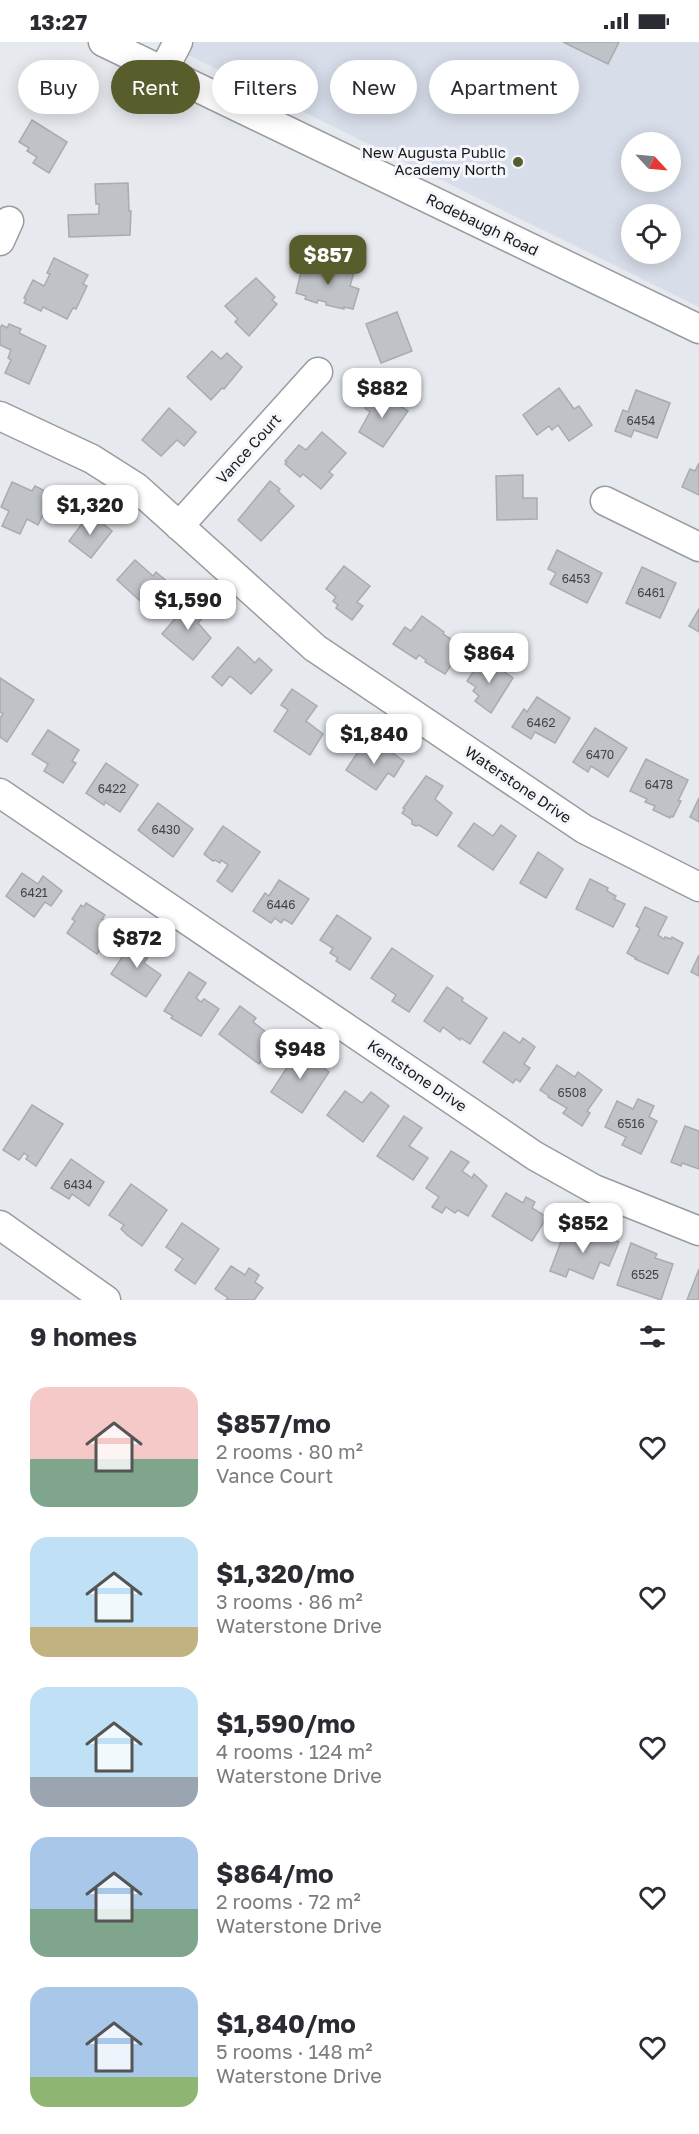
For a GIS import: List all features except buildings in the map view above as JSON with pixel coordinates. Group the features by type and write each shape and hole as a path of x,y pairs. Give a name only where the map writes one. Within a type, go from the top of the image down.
{"street":[{"name":"Rodebaugh Road","path":"103,42 140,60"},
{"path":"169,60 178,42"},
{"name":"Rodebaugh Road","path":"200,89 699,329"},
{"name":"Vance Court","path":"179,526 318,372"},
{"name":"Waterstone Drive","path":"0,416 103,465 136,488 298,633 326,655 584,829 699,886"},
{"path":"605,501 699,547"},
{"name":"Kentstone Drive","path":"0,793 535,1156 566,1175 609,1196 699,1231"},
{"path":"0,1226 106,1300"}],"shaded area":[{"name":"New Augusta Public Academy North","path":"162,42 699,42 699,307 308,114 318,114 318,60 212,60 212,67"}],"place":[{"name":"New Augusta Public Academy North","path":"518,162"}]}
